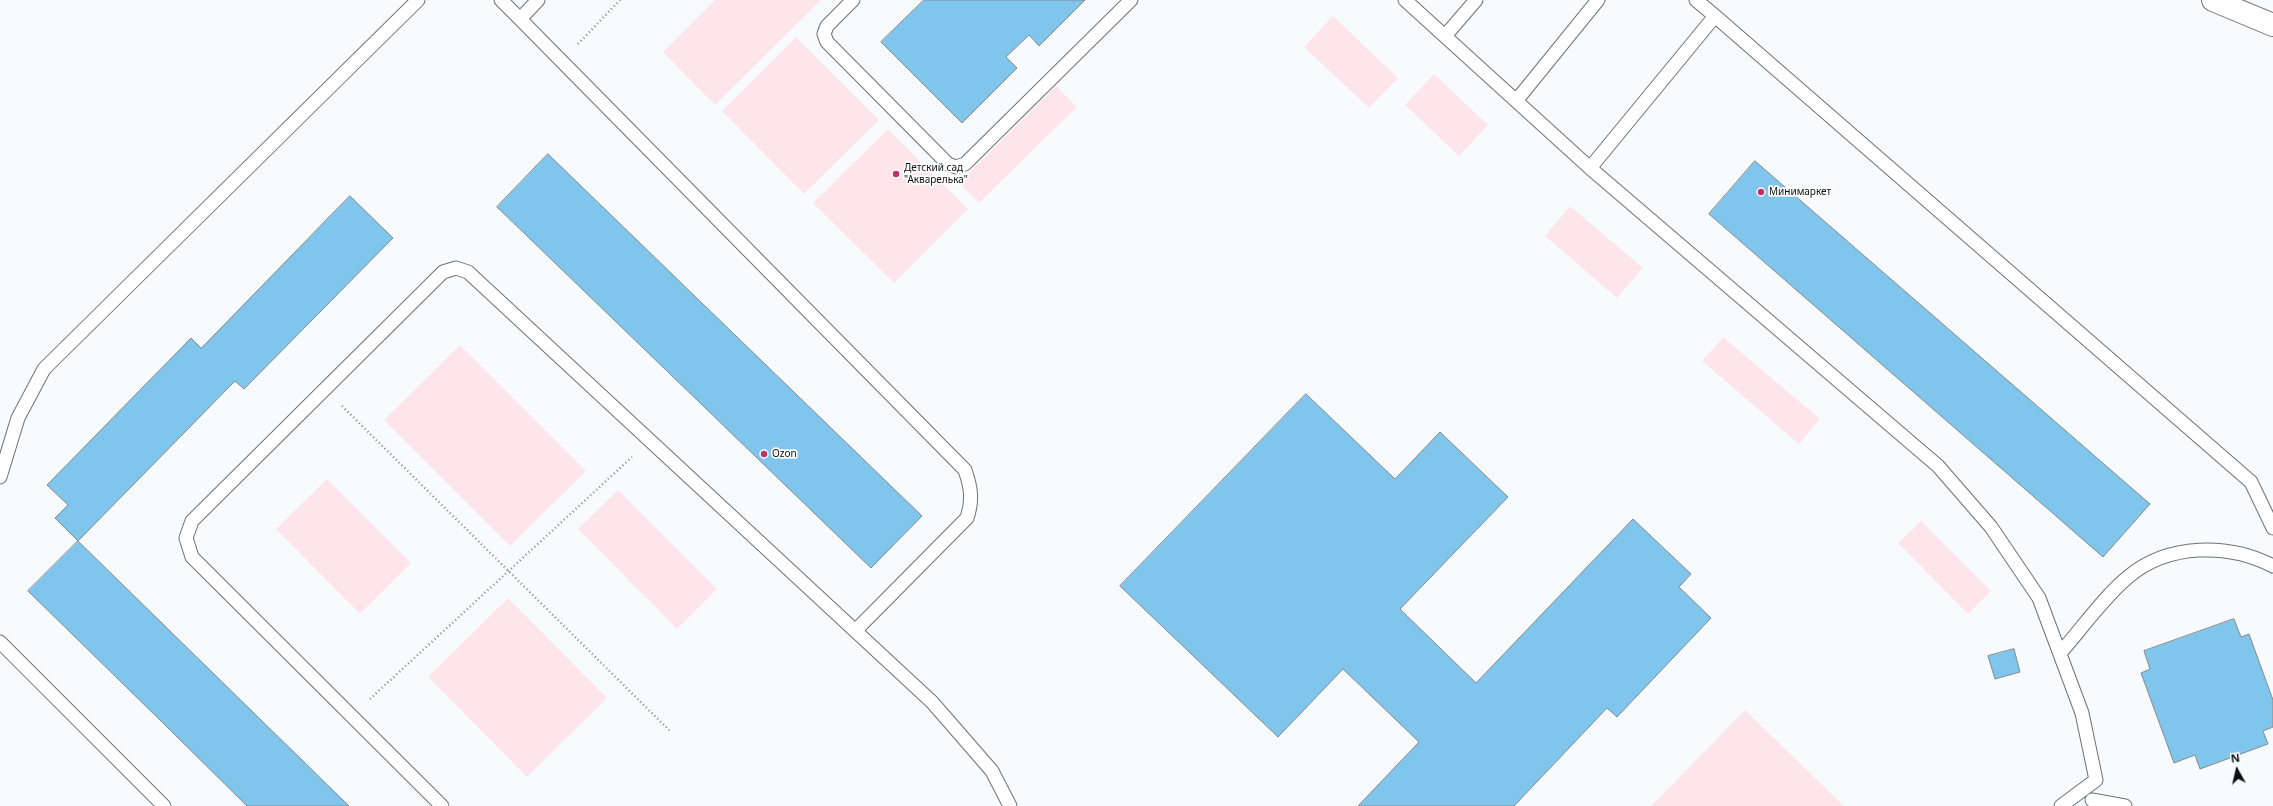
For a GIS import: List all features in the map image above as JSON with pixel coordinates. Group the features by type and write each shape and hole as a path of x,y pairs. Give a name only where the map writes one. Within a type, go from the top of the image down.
{"street":[{"path":"2213,0 2273,25"}],"lane":[{"path":"0,477 18,418 44,369 418,0"},
{"path":"501,0 965,470 970,484 972,503 967,518 855,631"},
{"path":"520,19 538,0"},
{"path":"853,0 827,26 824,34 827,42 948,164 956,166 965,164 1131,0"},
{"path":"1405,0 1590,168 1938,466 1991,527 2039,598 2061,652 2082,713 2096,780 2092,803 2125,806"},
{"path":"1445,36 1476,0"},
{"path":"1516,101 1598,0"},
{"path":"1696,0 2251,482 2273,528"},
{"path":"1590,168 1715,16"},
{"path":"442,806 192,556 186,538 192,520 443,272 456,268 468,272 937,708 992,771 1010,806"},
{"path":"2061,652 2113,590 2130,575 2149,564 2170,556 2191,551 2214,549 2244,554 2273,566"},
{"path":"0,642 164,806"},
{"path":"2061,806 2096,780"}],"path":[{"path":"561,62 620,0"},
{"path":"325,389 670,731"},
{"path":"352,716 649,440"}],"shaded area":[{"path":"715,0 821,0 715,105 663,52"},
{"path":"1333,16 1398,78 1369,108 1304,47"},
{"path":"796,37 879,120 804,194 722,111"},
{"path":"1434,74 1488,125 1459,156 1405,105"},
{"path":"1056,86 1077,107 979,203 959,183"},
{"path":"888,129 968,209 894,283 813,203"},
{"path":"1570,206 1643,268 1617,298 1545,236"},
{"path":"1723,337 1820,419 1799,444 1702,361"},
{"path":"460,345 586,471 510,546 384,420"},
{"path":"327,479 411,563 360,614 276,529"},
{"path":"618,490 717,589 677,629 578,529"},
{"path":"1921,521 1991,591 1968,614 1898,543"},
{"path":"508,598 607,698 527,777 428,677"},
{"path":"1745,710 1844,806 1651,806"}],"building":[{"path":"924,0 1085,0 1039,46 1029,35 1006,57 1017,68 962,123 881,42"},
{"path":"548,154 922,516 871,568 497,207"},
{"path":"1755,161 2150,504 2103,557 1709,214"},
{"path":"350,196 393,238 244,389 235,381 78,541 55,518 68,505 47,485 191,338 201,348"},
{"path":"1306,394 1395,479 1440,432 1508,497 1400,609 1476,683 1633,519 1691,574 1679,587 1711,618 1617,717 1607,708 1514,806 1358,806 1419,742 1343,669 1278,737 1120,586"},
{"path":"78,541 349,806 247,806 28,591"},
{"path":"2234,619 2241,637 2249,634 2273,700 2273,727 2263,731 2268,744 2200,769 2195,755 2174,763 2141,673 2150,669 2144,651"},
{"path":"2014,649 2020,672 1995,679 1988,656"}],"place":[{"name":"Детский сад \"Акварелька\"","path":"896,174"},
{"name":"Минимаркет","path":"1761,192"},
{"name":"Ozon","path":"764,454"}]}
